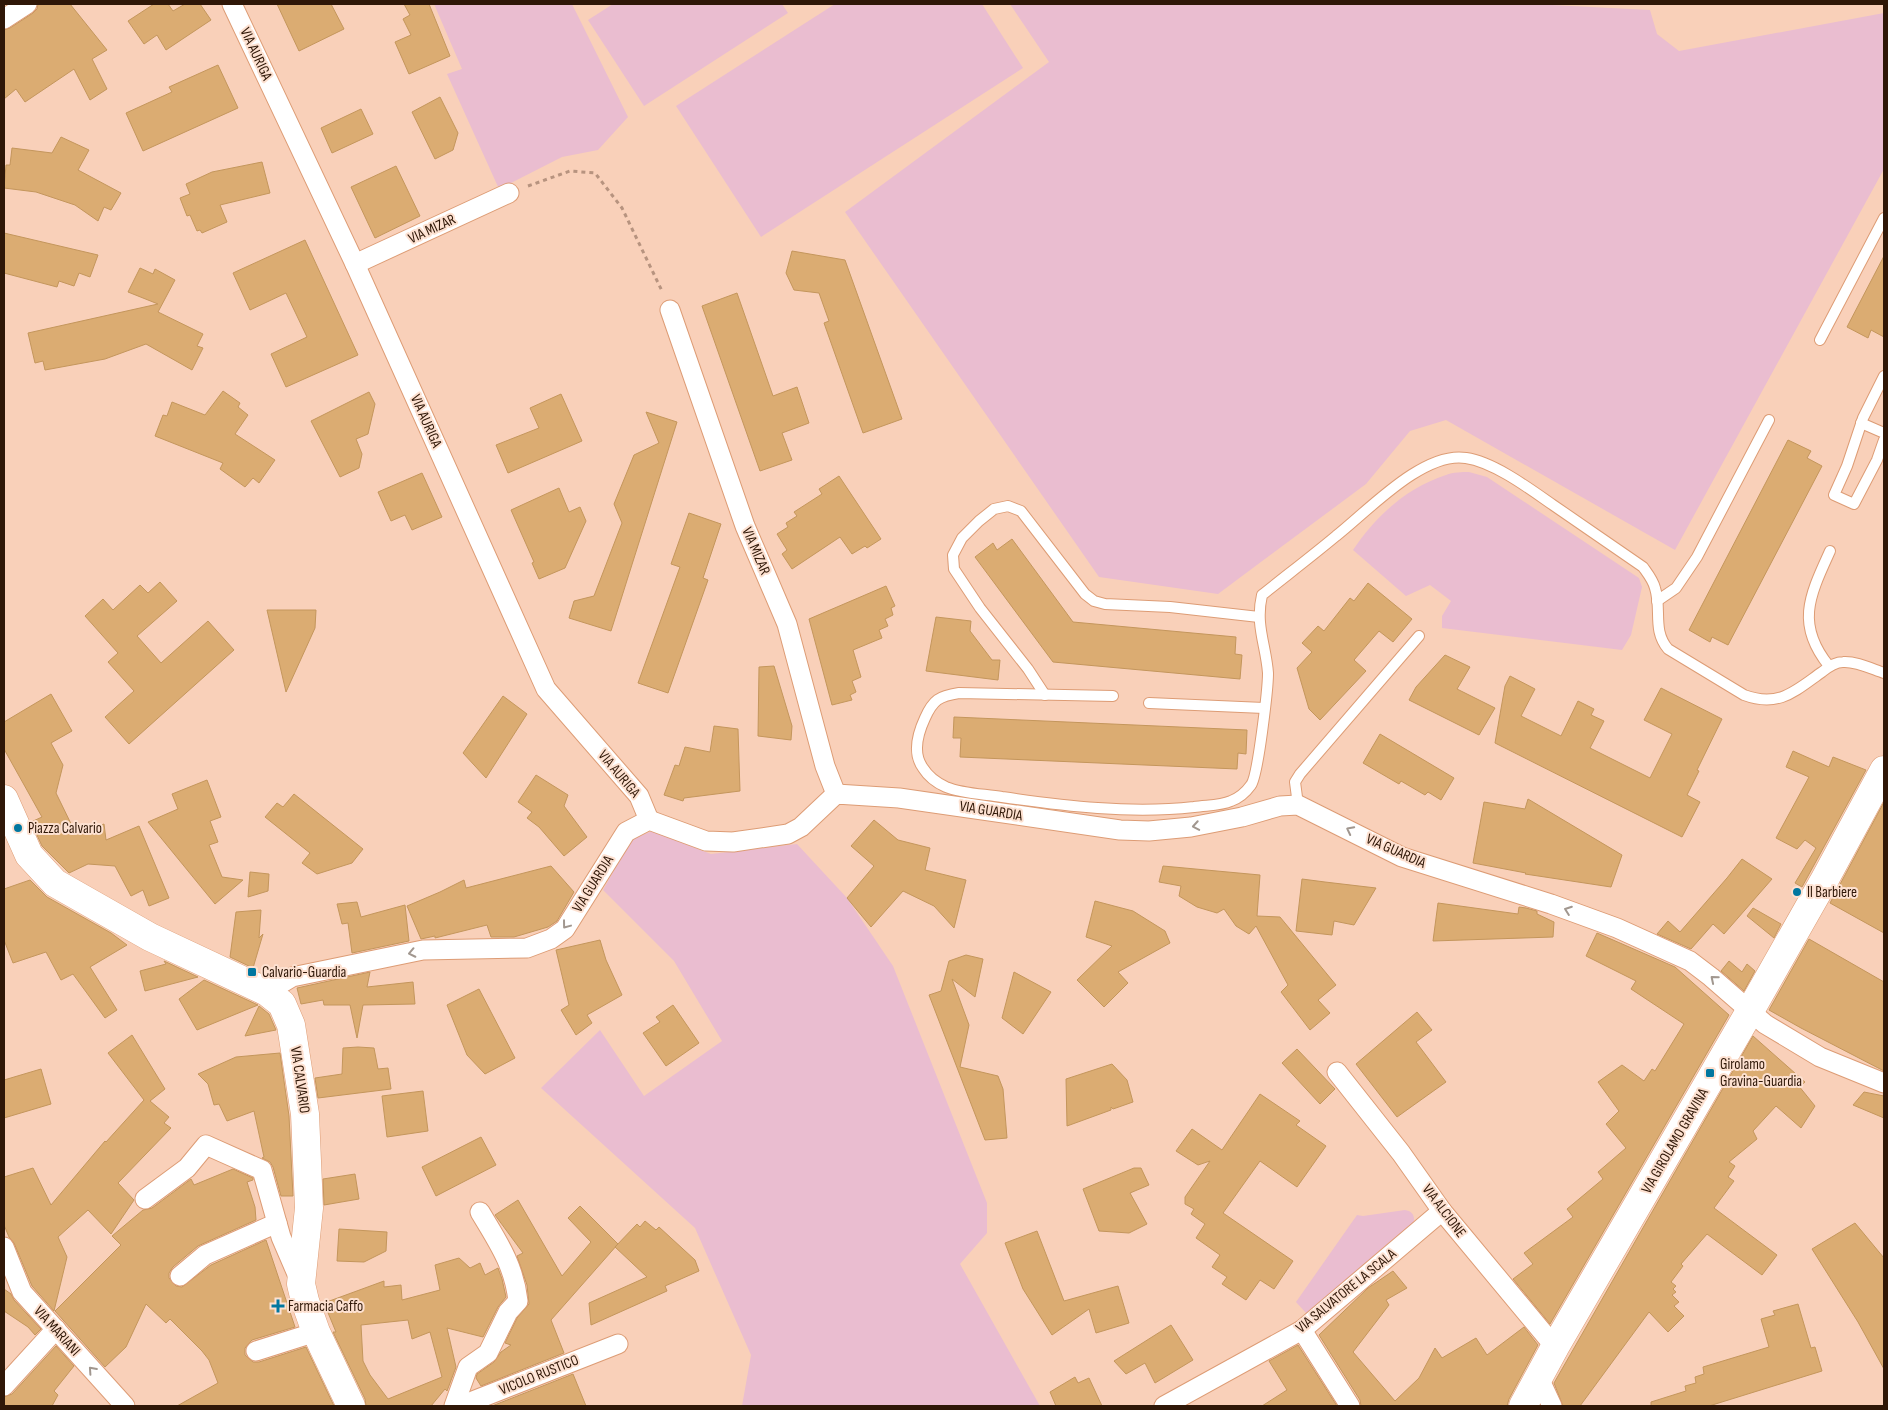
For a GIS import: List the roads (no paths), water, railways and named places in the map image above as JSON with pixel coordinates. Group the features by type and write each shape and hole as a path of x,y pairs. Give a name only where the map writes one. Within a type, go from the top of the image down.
{"main road":[{"name":"VIA GIROLAMO GRAVINA","path":"1522,1406 1750,1011 1884,770"},
{"name":"VIA CALVARIO","path":"4,799 12,835 55,883 150,937 267,992 282,1004 291,1025 305,1114 309,1208 301,1284 316,1332 351,1406"}],"street":[{"path":"4,19 28,4"},
{"name":"VIA AURIGA","path":"232,4 355,264 546,689 639,796 649,820"},
{"name":"VIA MIZAR","path":"355,264 509,193"},
{"name":"VIA MIZAR","path":"670,310 745,526 787,624 825,766 836,794"},
{"path":"649,820 706,841 733,842 788,834 801,827 836,794"},
{"name":"VIA GUARDIA","path":"836,794 908,799 1120,830 1150,831 1191,827 1242,817 1280,806 1298,805 1402,857 1551,904 1617,928 1690,961 1712,977 1765,1024 1820,1058 1884,1083"},
{"name":"VIA GUARDIA","path":"267,992 292,977 422,950 527,948 551,940 565,929 626,832 649,820"},
{"name":"VIA ALCIONE","path":"1337,1072 1401,1153 1442,1212 1555,1347"},
{"path":"144,1199 187,1168 206,1145 262,1170 281,1237 301,1284"},
{"path":"454,1406 468,1367 488,1353 508,1312 518,1301 516,1284 504,1251 480,1212"},
{"name":"VIA SALVATORE LA SCALA","path":"1164,1406 1302,1330 1442,1212"},
{"path":"180,1276 204,1255 277,1223"},
{"name":"VIA MARIANI","path":"4,1246 10,1276 22,1292 124,1406"},
{"path":"4,1386 56,1329"},
{"path":"1302,1330 1350,1406"},
{"path":"256,1351 316,1332"},
{"name":"VICOLO RUSTICO","path":"460,1406 618,1344"},
{"path":"1538,1378 1552,1406"}],"lane":[{"path":"1820,340 1884,218"},
{"path":"1884,376 1861,423 1847,466 1834,495 1854,504 1877,460 1884,440"},
{"path":"1657,602 1676,588 1697,557 1769,420"},
{"path":"1861,423 1884,433"},
{"path":"1112,696 959,693 947,695 937,699 930,707 923,723 916,754 922,767 932,778 945,787 964,792 1059,805 1173,809 1222,804 1238,798 1254,782 1258,764 1268,674 1259,617 1262,595 1338,535 1385,493 1433,464 1451,458 1466,457 1485,463 1520,482 1643,567 1652,579 1656,590 1658,628 1662,641 1668,649 1744,695 1758,700 1771,700 1786,696 1829,666 1842,662 1858,664 1884,673"},
{"path":"1045,695 1028,669 980,608 954,569 954,555 962,538 978,521 994,510 1008,506 1021,511 1085,594 1094,601 1105,604 1170,607 1259,617"},
{"path":"1829,666 1818,651 1812,635 1808,610 1813,588 1830,551"},
{"path":"1298,805 1295,782 1300,774 1420,636"},
{"path":"1149,703 1264,708"}],"place":[{"name":"Piazza Calvario","path":"18,828"},
{"name":"Il Barbiere","path":"1797,892"},
{"name":"Calvario-Guardia","path":"252,972"},
{"name":"Girolamo Gravina-Guardia","path":"1710,1073"},
{"name":"Farmacia Caffo","path":"278,1306"}]}
